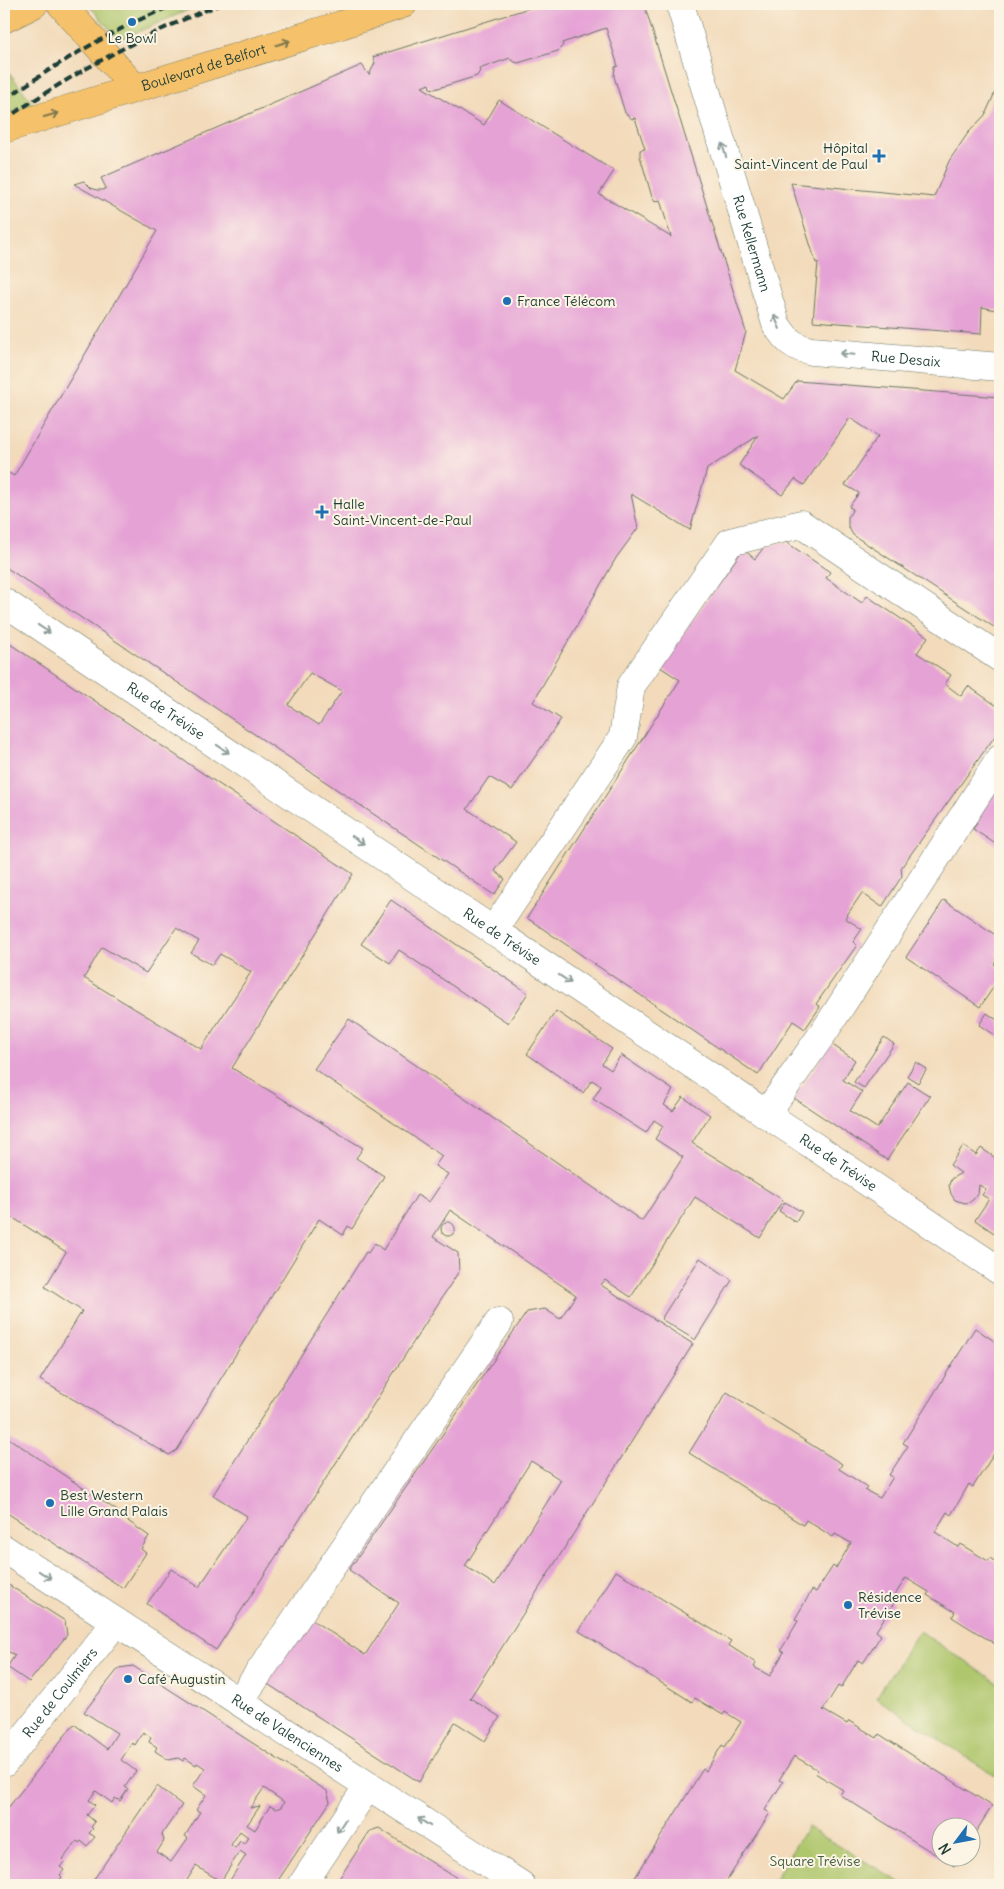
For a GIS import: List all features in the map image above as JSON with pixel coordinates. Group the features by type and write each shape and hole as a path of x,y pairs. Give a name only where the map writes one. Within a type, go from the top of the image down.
{"main road":[{"path":"4,19 34,4"},
{"path":"61,4 135,88"},
{"name":"Boulevard de Belfort","path":"4,128 56,114 403,4"}],"street":[{"name":"Rue Kellermann","path":"680,4 776,324 784,336 793,344 801,349 812,351"},
{"name":"Rue Desaix","path":"812,351 1000,367"},
{"path":"494,931 623,737 631,686 730,542 801,524 1000,658"},
{"name":"Rue de Trévise","path":"4,602 1000,1271"},
{"path":"766,1114 826,1029 1000,759"},
{"path":"239,1702 499,1322"},
{"name":"Rue de Valenciennes","path":"4,1549 521,1885"},
{"name":"Rue de Coulmiers","path":"4,1763 116,1622"},
{"path":"302,1885 368,1786"}],"green space":[{"name":"Le Bowl","path":"88,4 202,4 119,40"},
{"path":"4,66 35,106 4,114"},
{"path":"919,1631 1000,1684 1000,1767 995,1776 876,1698"},
{"name":"Square Trévise","path":"807,1827 905,1885 771,1885"}],"building":[{"path":"542,4 644,4 746,332 735,370 784,399 797,381 1000,397 1000,631 853,535 848,526 848,517 853,509 849,507 859,493 845,485 878,436 850,418 804,485 795,479 782,495 739,465 759,435 707,469 690,530 631,494 638,528 616,558 533,702 561,719 512,790 489,777 467,809 516,842 495,871 505,879 494,895 4,566 4,470 14,476 157,231 74,184 84,181 91,188 103,190 106,188 101,178 362,65 369,75 375,63 373,57","holes":["606,28 618,66 615,67 614,76 625,113 632,119 635,118 645,149 640,150 640,156 652,197 655,202 660,200 671,237 599,194 614,171 499,100 484,125 422,87 429,84 430,88 435,89 477,76 480,71 479,69 510,58 518,63 558,51 563,45 562,43","310,673 342,691 319,725 288,705"]},
{"path":"1000,81 1000,311 982,307 981,334 813,321 818,262 816,263 791,183 934,197 949,161 968,133 985,115"},
{"path":"786,542 830,572 826,578 862,603 867,596 928,637 917,653 951,675 945,684 961,696 968,686 1000,708 1000,729 901,868 902,876 882,907 862,893 845,918 862,929 853,942 857,945 816,1004 820,1007 805,1029 793,1021 758,1075 527,918 680,680 660,667 743,549 755,559 764,547"},
{"path":"4,640 353,874 232,1068 363,1148 356,1158 384,1176 352,1229 348,1226 343,1235 319,1219 177,1450 169,1455 40,1380 82,1311 45,1287 66,1252 4,1212","holes":["176,928 199,941 191,953 212,965 220,954 251,972 201,1049 84,978 102,947 146,973"]},
{"path":"1000,780 1000,847 973,829 977,823 974,820"},
{"path":"391,900 528,993 508,1023 399,950 390,963 361,944"},
{"path":"944,900 1000,938 1000,948 996,954 999,957 994,964 1000,969 1000,981 997,986 995,985 980,1007 906,957"},
{"path":"556,1011 612,1049 602,1064 611,1070 621,1055 673,1090 664,1105 673,1111 683,1097 710,1115 692,1143 783,1200 760,1238 695,1197 631,1297 605,1280 601,1285 693,1344 470,1698 500,1717 485,1741 455,1722 419,1782 266,1683 309,1618 365,1655 399,1603 349,1570 527,1312 545,1309 560,1319 576,1295 450,1210 433,1237 458,1253 459,1271 216,1650 147,1604 171,1569 199,1587 247,1516 213,1495 366,1252 368,1253 375,1243 383,1250 417,1195 429,1202 448,1174 435,1166 442,1156 314,1069 349,1019 642,1221 683,1157 655,1139 663,1126 654,1120 646,1133 593,1099 601,1086 592,1080 583,1093 527,1054","holes":["531,1461 561,1480 495,1585 465,1566"]},
{"path":"987,1013 1000,1022 1000,1039 979,1025"},
{"path":"884,1037 894,1044 864,1088 854,1082"},
{"path":"831,1044 855,1060 843,1080 862,1092 850,1111 877,1128 908,1082 930,1096 887,1160 794,1098"},
{"path":"916,1062 927,1069 918,1083 907,1076"},
{"path":"963,1146 976,1155 981,1148 1000,1161 1000,1237 975,1220 989,1199 982,1195 986,1189 979,1185 976,1197 970,1202 965,1203 955,1200 951,1194 949,1185 951,1179 961,1173 950,1165"},
{"path":"785,1202 802,1212 796,1222 779,1211"},
{"path":"445,1222 451,1222 455,1229 451,1236 445,1236 441,1232 441,1226"},
{"path":"700,1258 732,1280 695,1340 661,1319"},
{"name":"Résidence Trévise","path":"975,1328 1000,1345 1000,1444 973,1487 969,1484 951,1515 947,1512 935,1532 958,1547 960,1544 988,1561 990,1558 1000,1565 1000,1647 952,1617 955,1612 927,1595 929,1592 906,1578 891,1601 894,1603 876,1631 881,1635 873,1648 863,1663 858,1660 841,1688 838,1686 823,1710 847,1724 849,1721 877,1738 879,1734 992,1806 982,1822 982,1816 932,1816 932,1852 840,1795 843,1790 815,1773 818,1770 794,1756 779,1780 783,1782 765,1810 770,1813 724,1885 631,1884 703,1769 706,1771 722,1745 725,1747 741,1722 725,1712 723,1715 695,1698 692,1702 579,1631 616,1571 731,1641 728,1645 756,1663 754,1667 770,1676 784,1652 781,1650 798,1621 795,1619 812,1590 816,1592 833,1566 836,1568 851,1543 835,1534 833,1537 806,1520 803,1525 689,1453 727,1392 842,1464 839,1469 867,1487 865,1490 880,1498 893,1477 889,1475 908,1446 903,1443"},
{"path":"4,1435 119,1512 118,1514 149,1536 141,1549 146,1553 123,1588 4,1511"},
{"path":"4,1582 65,1621 67,1635 29,1682 7,1667 15,1655 7,1651 4,1656"},
{"path":"133,1666 327,1791 330,1802 275,1885 227,1885 246,1855 240,1851 221,1881 226,1885 213,1885 217,1879 196,1866 184,1885 90,1885 157,1786 182,1805 162,1834 164,1841 157,1852 171,1862 188,1838 185,1836 200,1812 196,1810 206,1795 193,1786 205,1768 185,1758 183,1761 178,1758 169,1760 155,1751 157,1747 149,1742 151,1737 143,1732 135,1745 132,1743 121,1760 136,1771 125,1787 128,1789 120,1801 115,1798 112,1803 96,1791 89,1800 95,1805 87,1815 95,1822 91,1827 93,1829 89,1833 95,1837 87,1846 81,1841 79,1843 77,1841 63,1859 65,1861 60,1867 64,1870 60,1875 62,1877 56,1885 4,1885 4,1813 74,1724 107,1749 117,1733 84,1712 119,1668","holes":["264,1788 284,1802 281,1807 276,1809 270,1806 255,1830 247,1825 260,1806 250,1808","240,1831 248,1837 244,1844 240,1841 235,1848 231,1845"]},
{"path":"379,1828 469,1885 335,1885 370,1831"}],"railway":[{"path":"4,100 88,47 154,13 177,4"},
{"path":"4,120 56,87 137,41 222,4"}],"place":[{"name":"Le Bowl","path":"132,22"},
{"name":"Hôpital Saint-Vincent de Paul","path":"879,156"},
{"name":"France Télécom","path":"507,301"},
{"name":"Halle Saint-Vincent-de-Paul","path":"322,512"},
{"name":"Best Western Lille Grand Palais","path":"50,1503"},
{"name":"Résidence Trévise","path":"848,1605"},
{"name":"Café Augustin","path":"128,1679"}]}
